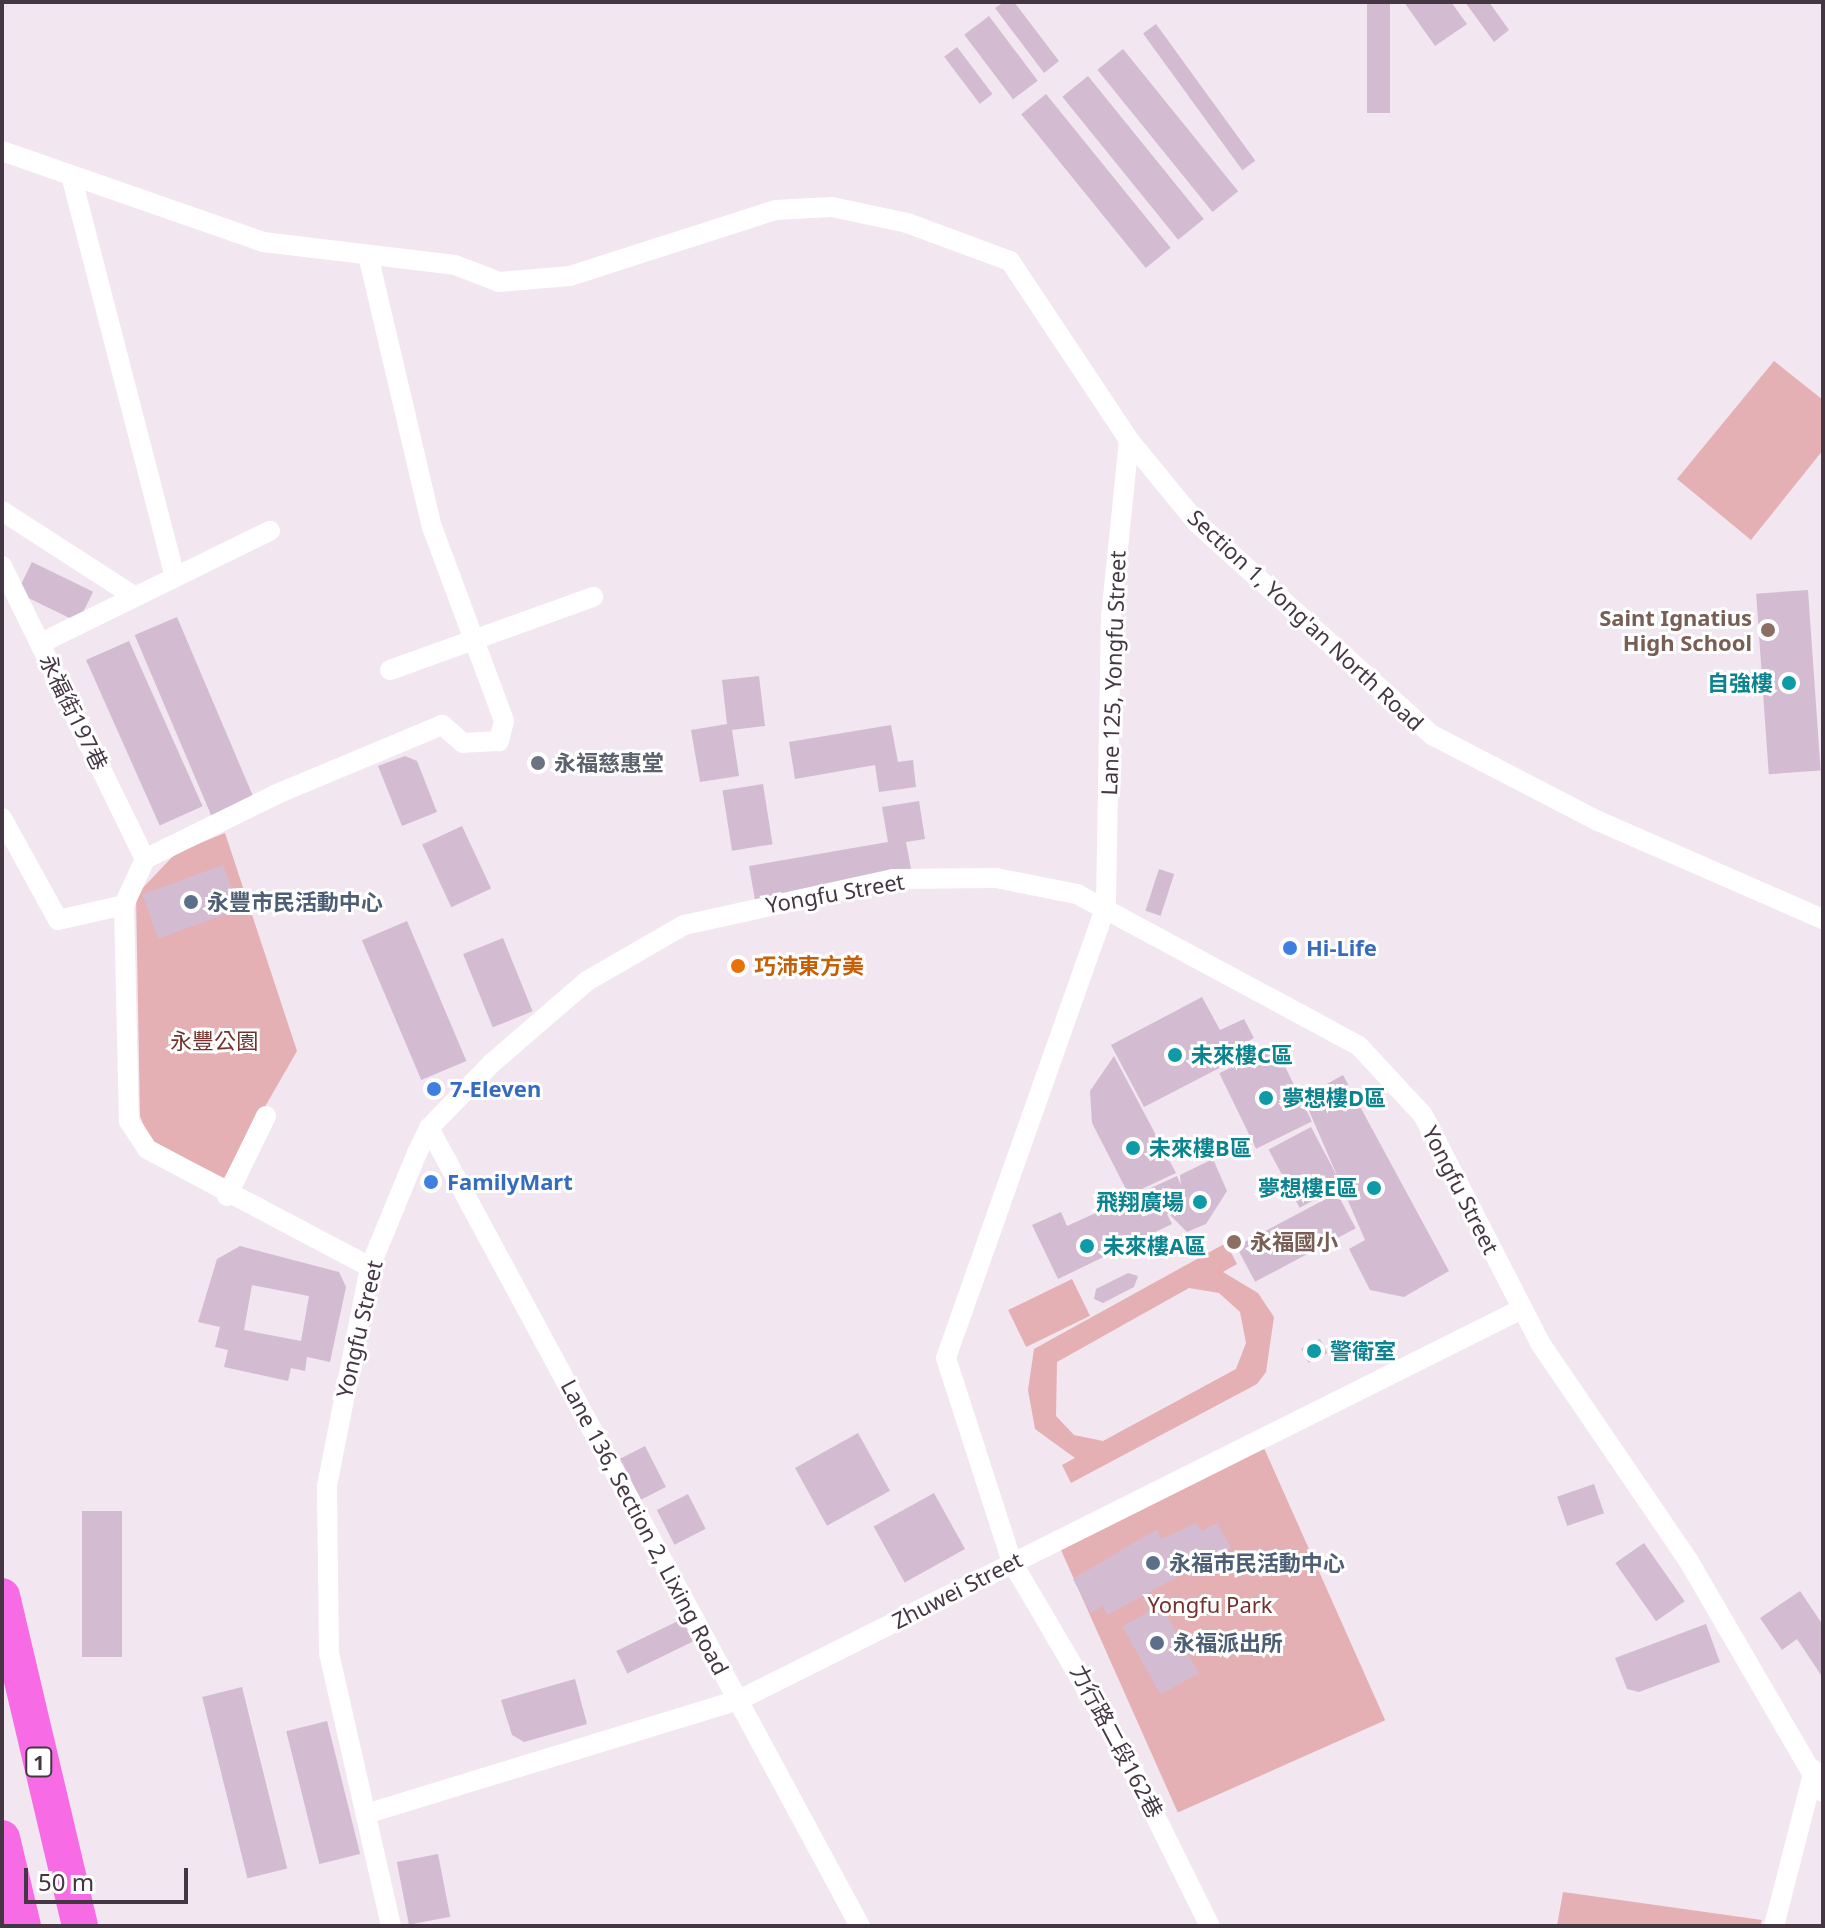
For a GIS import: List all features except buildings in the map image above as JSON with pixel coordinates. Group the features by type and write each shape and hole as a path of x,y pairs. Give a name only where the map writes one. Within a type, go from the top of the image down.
{"highway":[{"name":"1","path":"2,1596 80,1926"},
{"path":"2,1838 23,1926"}],"street":[{"name":"Section 1, Yong'an North Road","path":"2,151 72,179 263,242 455,265 499,282 570,276 776,210 832,207 907,223 1010,261 1129,440 1196,522 1432,735 1596,820 1823,919"},
{"path":"72,179 175,577"},
{"path":"368,255 432,527 504,721 499,741 463,743 442,725 145,859 124,905 129,1121 147,1149 227,1196 370,1267"},
{"name":"Lane 125, Yongfu Street","path":"1012,1562 946,1358 1106,906 1111,616 1129,440"},
{"path":"2,511 134,596"},
{"path":"41,643 270,531"},
{"name":"永福街197巷","path":"2,566 145,859"},
{"path":"390,670 472,635 593,597"},
{"path":"2,818 58,920 124,905"},
{"name":"Yongfu Street","path":"391,1926 369,1813 329,1653 327,1486 370,1267 429,1128 587,981 684,925 893,879 996,878 1106,906 1359,1046 1423,1115 1522,1309 1688,1560 1814,1770 1823,1792"},
{"path":"227,1196 266,1116"},
{"name":"Lane 136, Section 2, Lixing Road","path":"429,1128 860,1926"},
{"name":"Zhuwei Street","path":"369,1813 739,1700 1522,1309"},
{"name":"力行路二段162巷","path":"1012,1562 1110,1726 1210,1926"},
{"path":"1774,1926 1814,1770"}],"green space":[{"path":"1774,361 1823,400 1823,450 1751,540 1677,479"},
{"name":"永豐公園","path":"225,833 297,1051 224,1178 150,1141 140,1116 136,895 176,853"},
{"path":"1226,1243 1237,1264 1223,1272 1258,1293 1274,1317 1266,1372 1257,1384 1071,1483 1062,1465 1075,1458 1035,1429 1028,1390 1034,1349","holes":["1189,1288 1219,1293 1240,1312 1246,1343 1236,1369 1103,1441 1074,1435 1056,1416 1057,1362"]},
{"path":"1072,1279 1090,1316 1026,1347 1008,1310"},
{"name":"Yongfu Park","path":"1264,1448 1385,1720 1178,1813 1057,1540"},
{"path":"1563,1892 1762,1920 1760,1926 1557,1926"}],"place":[{"name":"Saint Ignatius High School","path":"1768,630"},
{"name":"自強樓","path":"1789,683"},
{"name":"永福慈惠堂","path":"538,763"},
{"name":"永豐市民活動中心","path":"191,902"},
{"name":"Hi-Life","path":"1290,948"},
{"name":"巧沛東方美","path":"738,966"},
{"name":"未來樓C區","path":"1175,1055"},
{"name":"7-Eleven","path":"434,1089"},
{"name":"夢想樓D區","path":"1266,1098"},
{"name":"未來樓B區","path":"1133,1148"},
{"name":"FamilyMart","path":"431,1182"},
{"name":"夢想樓E區","path":"1374,1188"},
{"name":"飛翔廣場","path":"1200,1202"},
{"name":"永福國小","path":"1234,1242"},
{"name":"未來樓A區","path":"1087,1246"},
{"name":"警衛室","path":"1314,1351"},
{"name":"永福市民活動中心","path":"1153,1563"},
{"name":"永福派出所","path":"1157,1643"}]}
